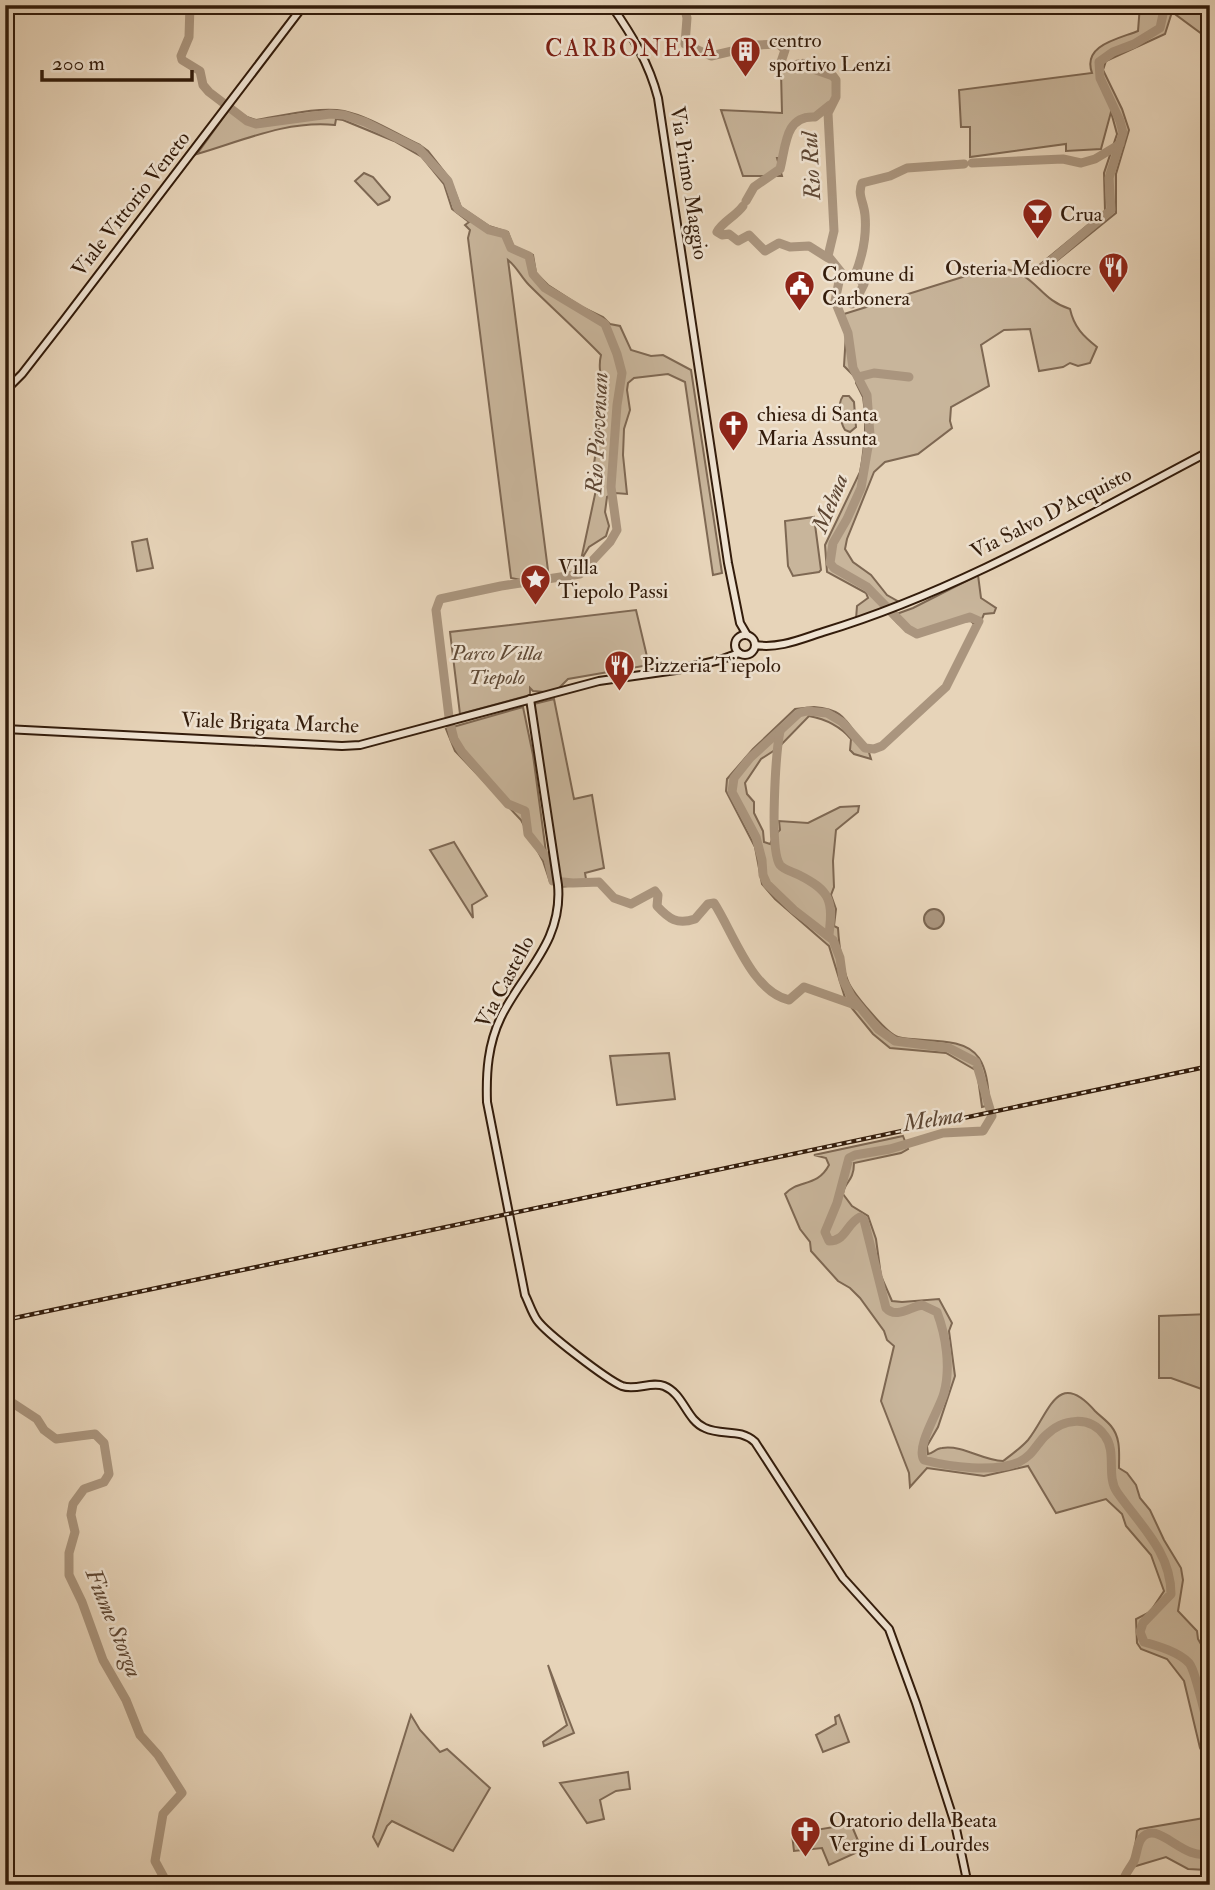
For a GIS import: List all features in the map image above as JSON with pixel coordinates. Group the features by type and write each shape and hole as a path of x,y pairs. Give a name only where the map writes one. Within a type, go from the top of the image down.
{"street":[{"name":"Viale Vittorio Veneto","path":"5,391 22,374 64,320 304,5"},
{"name":"Via Primo Maggio","path":"611,5 638,46 652,75 658,98 717,499 743,637 736,652"},
{"name":"Via Salvo D'Acquisto","path":"755,648 777,646 908,603 1037,542 1210,451"},
{"path":"743,637 753,638 755,648"},
{"name":"Viale Brigata Marche","path":"5,729 360,745 599,681 676,670 736,652 747,655 755,648"},
{"name":"Via Castello","path":"530,699 558,885 559,908 542,953 498,1024 486,1073 486,1102 525,1295 537,1320 592,1366 624,1387 665,1386 676,1393 700,1426 708,1430 739,1432 755,1442 843,1578 890,1629 955,1824 968,1885"}],"green space":[{"path":"1140,5 1210,5 1210,40 1172,12 1165,34 1106,61 1103,70 1129,130 1116,174 1116,213 1038,276 1032,271 1105,211 1104,173 1117,134 1111,112 1101,149 1066,151 1066,144 970,157 970,127 961,127 959,90 1092,73 1090,63 1097,50 1112,40 1138,31"},
{"path":"803,60 835,76 839,83 834,99 815,117 799,119 790,128 783,158 777,158 782,176 743,176 721,110 782,113 781,72"},
{"path":"231,107 256,120 312,111 344,111 374,121 420,145 450,179 461,207 489,226 508,232 513,246 533,255 536,273 548,285 603,317 610,324 620,326 631,350 651,356 663,355 691,370 722,573 713,575 685,382 668,374 634,378 628,383 630,410 624,429 623,455 627,494 615,493 607,497 605,512 609,526 606,536 589,547 581,560 600,471 594,465 604,399 601,355 529,285 508,260 549,578 511,578 468,238 470,230 465,225 469,222 452,209 444,184 422,157 394,141 343,120 336,119 335,125 317,124 282,129 197,154"},
{"path":"364,173 373,177 390,197 389,200 378,205 355,181"},
{"path":"997,268 1010,270 1029,279 1050,299 1070,309 1080,331 1097,347 1090,363 1078,366 1070,363 1063,367 1039,371 1030,329 1004,330 981,345 989,386 951,407 952,428 918,454 885,462 874,472 845,549 853,562 871,575 887,595 901,603 856,619 857,606 868,598 866,593 827,572 825,545 860,472 865,436 863,397 856,378 844,366 844,314"},
{"path":"843,396 849,396 854,402 856,427 850,432 845,430 841,418 840,404"},
{"path":"814,517 821,570 793,576 788,566 785,521"},
{"path":"147,539 153,568 137,571 132,542"},
{"path":"978,575 981,598 996,608 994,613 984,614 978,628 971,621 920,633 901,626 891,616 913,608"},
{"name":"Parco Villa Tiepolo","path":"636,610 649,665 568,679 557,690 545,692 533,691 530,688 530,695 460,714 450,632"},
{"path":"554,699 574,799 592,795 604,868 585,873 587,885 558,887 530,705"},
{"path":"523,707 533,755 550,882 543,861 521,820 455,751 446,729"},
{"path":"795,709 829,709 843,718 867,746 871,759 854,754 850,750 851,739 837,727 809,716 778,748 761,759 745,783 747,794 754,802 754,813 763,831 764,842 770,844 780,830 779,821 808,823 840,807 859,806 858,812 836,830 833,861 834,887 831,895 836,909 834,926 838,928 848,981 870,1012 898,1037 953,1043 972,1051 984,1069 990,1105 982,1107 977,1071 946,1053 890,1048 873,1034 846,1001 829,946 775,899 762,884 755,847 726,791 727,779 753,749"},
{"path":"454,842 487,896 472,905 473,918 430,850"},
{"path":"669,1053 675,1099 617,1105 610,1056"},
{"path":"903,1136 908,1149 901,1153 854,1163 843,1194 852,1206 868,1216 876,1239 881,1276 892,1301 939,1299 952,1323 949,1331 955,1376 938,1427 927,1446 928,1454 940,1448 950,1448 1003,1461 1028,1440 1048,1408 1063,1394 1071,1393 1082,1399 1109,1424 1118,1441 1119,1468 1127,1473 1136,1485 1140,1498 1150,1510 1181,1568 1183,1580 1178,1611 1197,1631 1198,1639 1210,1660 1210,1767 1200,1748 1184,1681 1167,1659 1141,1649 1137,1643 1136,1619 1150,1612 1164,1591 1151,1555 1126,1526 1122,1514 1106,1499 1056,1513 1028,1466 984,1476 927,1468 910,1487 909,1473 881,1401 894,1346 887,1340 884,1331 860,1298 838,1281 811,1251 810,1242 800,1229 785,1194 824,1172 829,1165 826,1158 814,1155"},
{"path":"1210,1314 1210,1392 1171,1378 1159,1378 1159,1316"},
{"path":"548,1665 574,1733 544,1746 543,1742 567,1725"},
{"path":"411,1715 420,1730 440,1752 447,1749 490,1788 453,1851 392,1821 378,1846 373,1837"},
{"path":"839,1715 849,1742 823,1752 816,1735 836,1724 835,1717"},
{"path":"628,1772 630,1789 616,1791 600,1800 604,1819 587,1823 560,1783"},
{"path":"1210,1817 1210,1877 1207,1870 1188,1869 1166,1857 1126,1869 1134,1856 1137,1831 1140,1829"},
{"path":"851,1824 862,1850 829,1865 822,1848 794,1851 792,1834"}],"shaded area":[{"path":"934,909 941,912 944,919 941,926 934,929 927,926 924,919 927,912"}],"waterway":[{"name":"Rio Piovensan","path":"190,5 189,37 181,56 182,60 200,71 203,85 209,92 247,121 256,124 330,114 344,115 365,122 419,149 448,181 458,209 489,230 505,234 511,248 529,256 533,274 545,288 605,324 617,354 622,373 611,487 617,530 610,542 580,574 440,599 436,610 449,717"},
{"name":"Melma","path":"684,5 687,18 685,44 711,56 758,45 779,44 785,50 782,67 799,64 833,76 836,80 836,97 828,113 834,231 828,256 841,272 835,301 848,333 853,368 867,395 870,435 861,488 833,543 830,563 867,587 908,629 917,634 970,617 979,621 946,687 882,746 865,748 842,722 827,713 807,711 799,713 750,758 734,778 732,792 756,837 767,884 794,910 833,940 840,958 843,980 851,996 878,1029 895,1041 949,1048 976,1062 992,1116 983,1131 943,1133 849,1158 837,1203 825,1232 829,1241 835,1240 860,1217 864,1220 886,1308 899,1312 922,1305 937,1312 945,1341 947,1373 942,1400 923,1446 924,1460 972,1468 1009,1465 1027,1457 1052,1430 1076,1421 1092,1425 1105,1436 1109,1442 1114,1486 1153,1540 1170,1579 1171,1594 1143,1623 1140,1632 1144,1642 1174,1653 1189,1663 1195,1675 1210,1732"},
{"path":"1041,269 1111,210 1109,178 1123,133 1100,78 1099,62 1160,28 1165,5"},
{"name":"Rio Rul","path":"746,201 754,187 780,169 792,127 798,121 815,117 830,105"},
{"path":"972,163 1063,159 1081,163 1095,159 1120,144"},
{"path":"852,304 864,284 855,275 865,231 860,191 862,183 890,176 907,168 964,164"},
{"path":"743,206 717,232 722,235 729,234 738,241 749,235 765,251 779,243 790,247 809,246 828,258"},
{"path":"858,377 874,373 909,377"},
{"name":"Rio Piovensan","path":"450,723 454,739 462,752 508,804 525,811 528,834 548,859 553,881 599,882 614,898 631,904 655,891 658,895 657,906 678,921 695,919 708,904 714,903 754,973 764,986 776,995 789,1000 804,987 858,1006"},
{"path":"780,731 774,800 777,856 782,867 818,886 828,898 829,935"},
{"name":"Fiume Storga","path":"5,1398 37,1419 44,1430 56,1439 95,1434 104,1443 109,1474 104,1482 84,1489 73,1504 71,1515 75,1532 69,1553 69,1575 103,1660 126,1700 140,1735 158,1755 182,1793 163,1814 155,1861 168,1885"},
{"name":"Melma","path":"1122,1885 1140,1841 1147,1834 1163,1836 1190,1852 1210,1853"}],"railway":[{"path":"5,1320 1210,1066"}],"place":[{"name":"centro sportivo Lenzi","path":"746,79"},
{"name":"Crua","path":"1037,241"},
{"name":"Osteria Mediocre","path":"1114,295"},
{"name":"Comune di Carbonera","path":"799,313"},
{"name":"chiesa di Santa Maria Assunta","path":"734,453"},
{"name":"Villa Tiepolo Passi","path":"535,606"},
{"name":"Pizzeria Tiepolo","path":"619,692"},
{"name":"Oratorio della Beata Vergine di Lourdes","path":"806,1859"}],"district":[{"name":"CARBONERA","path":"632,48"}]}
